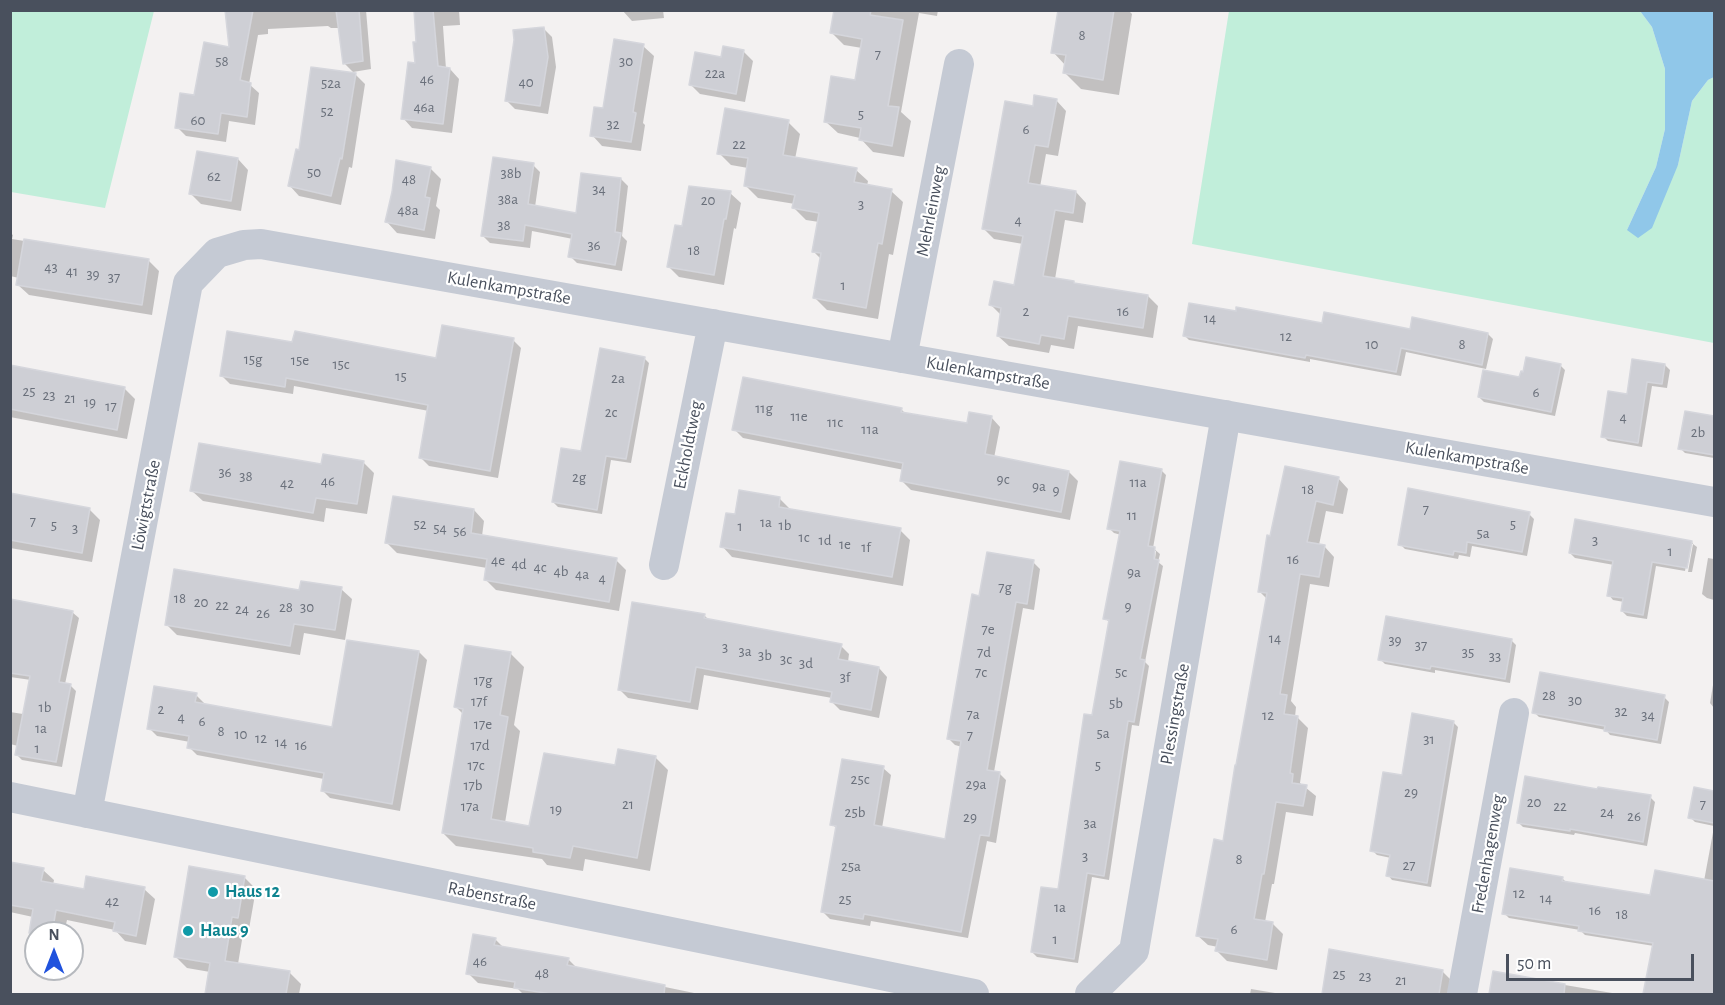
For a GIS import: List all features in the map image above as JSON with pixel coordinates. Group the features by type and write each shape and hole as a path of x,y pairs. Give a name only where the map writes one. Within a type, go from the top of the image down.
{"street":[{"name":"Mehrleinweg","path":"902,358 959,64"},
{"name":"Kulenkampstraße","path":"261,244 1714,502"},
{"name":"Löwigtstraße","path":"87,813 188,283 217,252 244,245 261,244"},
{"name":"Eckholdtweg","path":"664,565 713,324"},
{"name":"Plessingstraße","path":"1090,994 1134,951 1226,415"},
{"name":"Fredenhagenweg","path":"1462,994 1514,713"},
{"name":"Rabenstraße","path":"10,797 974,994"}],"green space":[{"path":"10,11 154,11 105,208 11,192"},
{"path":"1229,11 1640,11 1652,27 1665,69 1665,129 1656,167 1627,230 1678,165 1692,101 1708,80 1714,77 1714,343 1192,244"}],"water":[{"path":"1640,11 1714,11 1714,77 1708,80 1692,101 1678,165 1652,228 1638,238 1627,230 1656,167 1665,129 1665,69 1652,27"}],"building":[{"path":"225,10 253,10 240,80 251,83 247,117 221,113 218,134 175,128 180,93 194,95 204,42 229,47"},
{"path":"336,10 359,10 363,61 343,64"},
{"path":"414,10 433,10 438,66 450,68 443,124 401,119 408,62 415,63"},
{"path":"834,10 871,10 870,15 903,20 888,106 899,107 892,146 859,140 861,128 824,122 831,76 855,80 862,39 830,33"},
{"path":"1058,10 1114,10 1103,80 1063,73 1066,55 1051,53"},
{"path":"544,27 548,57 540,106 505,101 514,40 513,30"},
{"path":"614,39 644,44 633,112 636,113 631,142 590,136 594,107 603,108"},
{"path":"723,46 744,50 736,94 689,85 695,52 721,57"},
{"path":"311,67 356,73 342,159 340,158 331,196 288,186 296,149 299,150"},
{"path":"1034,95 1057,99 1048,147 1035,145 1028,183 1076,191 1073,213 1055,210 1043,276 1148,295 1143,328 1068,316 1064,339 1041,335 1039,344 997,336 1001,308 989,305 994,281 1014,285 1023,236 982,229 1005,101 1033,106"},
{"path":"725,108 789,120 783,155 857,168 854,182 892,189 882,244 878,243 866,308 813,298 821,253 812,252 819,213 792,208 795,195 744,186 748,158 717,154"},
{"path":"197,151 238,158 231,201 189,194"},
{"path":"493,157 534,163 528,204 576,213 581,173 621,178 615,232 621,233 615,265 568,257 572,234 525,225 523,241 481,236"},
{"path":"396,160 431,167 425,197 430,198 424,230 385,222"},
{"path":"689,186 731,191 714,275 667,267 675,225 682,226"},
{"path":"24,239 149,259 142,305 16,285"},
{"path":"1189,303 1236,311 1236,307 1322,323 1324,312 1410,329 1412,317 1488,333 1482,365 1401,348 1396,372 1183,336"},
{"path":"442,325 514,338 490,471 419,458 428,405 286,378 285,387 220,376 227,331 292,342 295,331 436,358"},
{"path":"600,348 645,357 626,459 606,456 597,510 552,502 561,448 581,451"},
{"path":"1526,357 1561,364 1551,412 1478,397 1483,370 1519,377 1521,371 1523,372"},
{"path":"1632,359 1665,364 1662,384 1647,382 1638,443 1601,437 1608,391 1627,394"},
{"path":"10,365 125,387 117,430 10,409"},
{"path":"743,377 902,408 901,412 967,423 969,412 992,416 985,454 1069,471 1061,512 900,481 903,463 732,430"},
{"path":"1685,411 1714,416 1714,455 1678,449"},
{"path":"199,443 321,464 323,454 364,461 357,504 316,498 313,513 190,491"},
{"path":"1120,461 1162,469 1148,546 1155,547 1154,559 1159,560 1140,659 1145,660 1134,722 1128,721 1104,876 1087,873 1074,959 1031,952 1041,887 1058,889 1084,714 1092,715 1109,620 1103,619 1120,531 1107,529"},
{"path":"1285,466 1339,477 1333,505 1316,501 1307,542 1325,545 1319,577 1300,574 1280,694 1287,695 1284,714 1298,716 1290,773 1293,774 1292,783 1307,785 1303,806 1276,802 1254,919 1273,922 1267,960 1215,951 1218,939 1196,936 1214,839 1223,841 1267,593 1258,592 1267,535 1270,536"},
{"path":"1408,488 1530,512 1522,552 1467,542 1466,553 1454,551 1453,555 1398,545"},
{"path":"739,490 780,497 779,507 901,528 892,577 720,547 726,513 735,514"},
{"path":"10,493 90,508 82,553 10,540"},
{"path":"393,496 474,509 471,533 617,558 609,602 484,580 487,559 385,543"},
{"path":"1575,519 1692,541 1687,568 1652,562 1643,615 1621,611 1623,598 1607,596 1613,561 1569,553"},
{"path":"987,552 1034,560 1027,604 1016,602 987,770 1000,772 989,836 980,835 961,932 864,914 863,919 821,912 836,826 830,825 842,759 884,766 874,825 945,839 961,741 947,739 972,594 979,596"},
{"path":"174,569 299,590 301,581 342,587 335,630 294,624 290,646 165,625"},
{"path":"10,599 73,611 59,682 71,684 56,762 15,755 30,676 10,673"},
{"path":"632,602 705,614 704,618 842,644 838,659 879,667 871,710 830,702 832,692 696,667 690,702 618,690"},
{"path":"1386,616 1512,639 1505,679 1431,666 1430,669 1378,660"},
{"path":"347,640 419,651 392,804 321,791 324,773 187,748 189,736 147,729 154,686 197,693 195,702 332,727"},
{"path":"465,645 511,652 500,715 508,717 491,819 529,826 544,753 615,765 618,749 656,756 637,858 573,846 570,858 533,852 533,848 442,833 463,709 454,707"},
{"path":"1540,672 1665,695 1657,740 1604,731 1605,726 1532,713"},
{"path":"1412,713 1454,721 1427,883 1386,876 1390,855 1370,851 1383,772 1402,775"},
{"path":"1525,776 1597,789 1598,787 1651,795 1643,842 1570,829 1570,831 1517,823"},
{"path":"1694,787 1714,791 1714,823 1688,818"},
{"path":"10,862 44,868 41,881 84,889 86,876 145,887 136,936 113,931 115,922 56,910 54,921 31,921 33,909 10,905"},
{"path":"189,866 245,876 238,918 232,917 225,961 290,971 286,994 205,994 210,963 174,957"},
{"path":"1510,868 1563,877 1562,881 1650,895 1655,870 1714,881 1714,994 1643,994 1653,943 1578,931 1579,926 1502,914"},
{"path":"473,934 496,938 494,945 569,958 567,965 665,985 664,994 551,994 514,988 515,982 466,974"},
{"path":"1329,949 1443,970 1439,994 1322,994"},
{"path":"1493,971 1565,984 1564,994 1489,994"}],"place":[{"name":"Haus 12","path":"213,892"},
{"name":"Haus 9","path":"188,931"}]}
